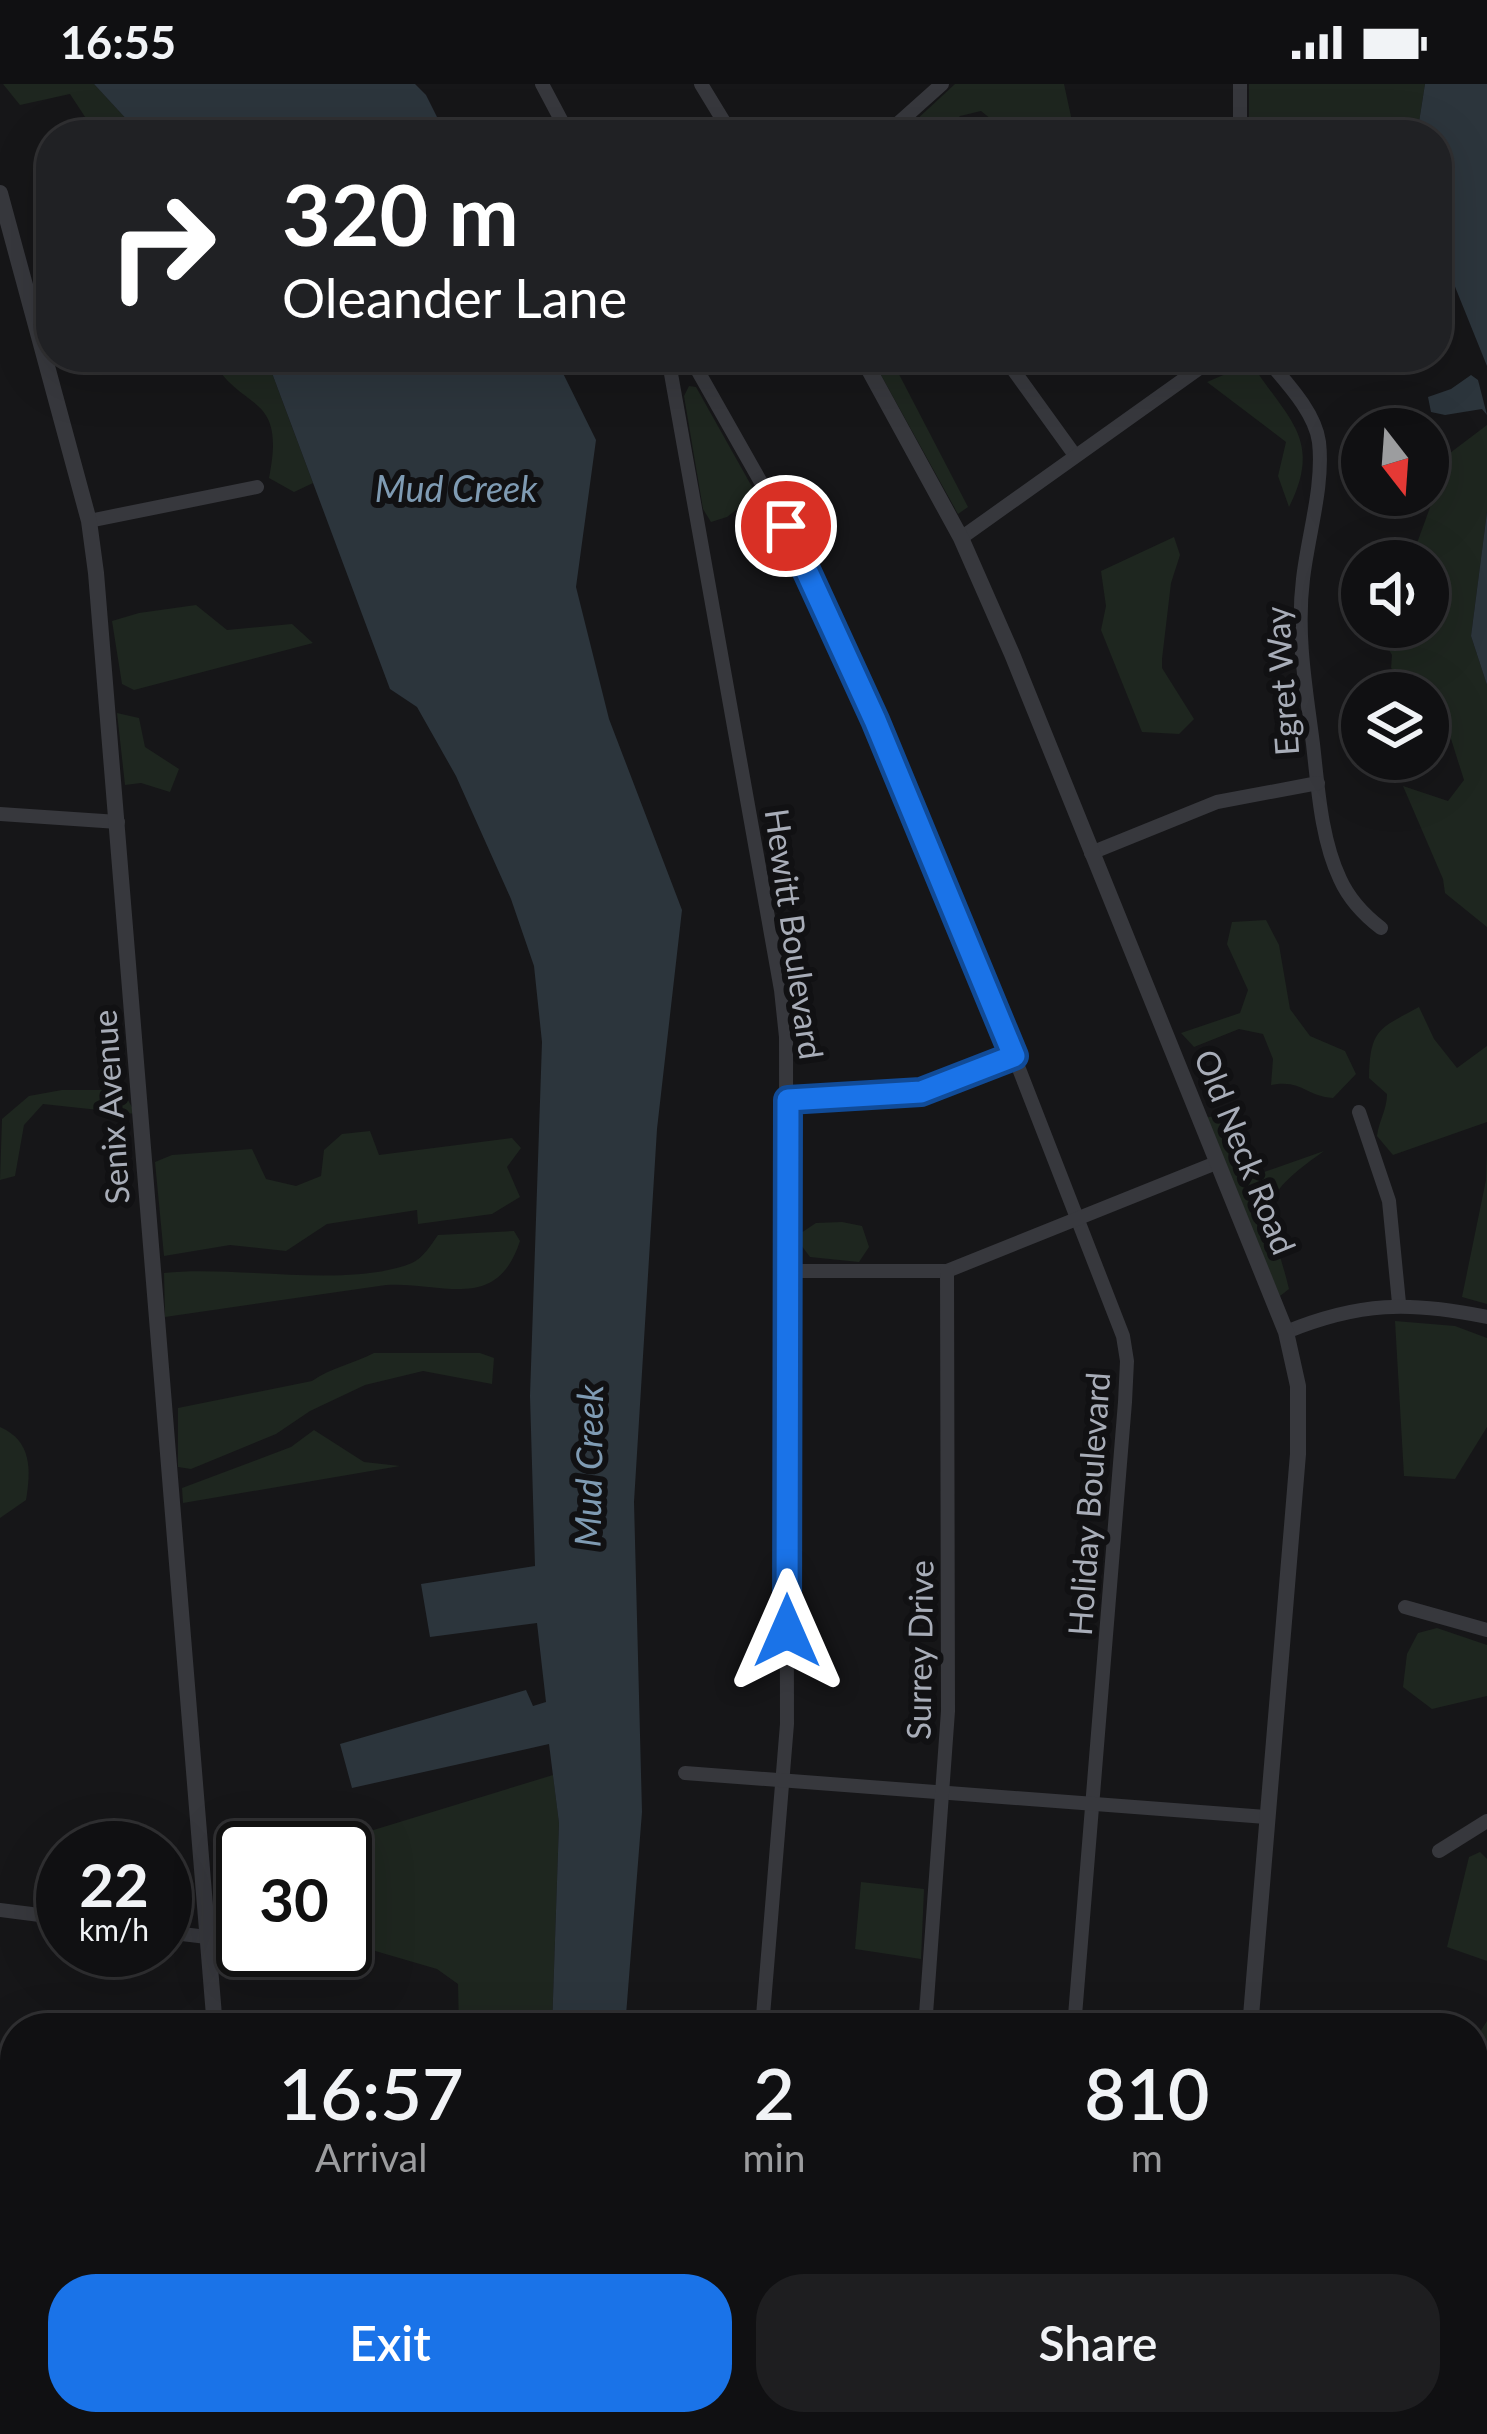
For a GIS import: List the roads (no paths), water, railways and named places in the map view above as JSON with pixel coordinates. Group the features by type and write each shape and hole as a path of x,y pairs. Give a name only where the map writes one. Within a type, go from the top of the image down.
{"street":[{"path":"542,84 561,120"},
{"path":"721,84 704,90 723,120"},
{"path":"902,120 942,84"},
{"path":"1240,84 1240,120"},
{"name":"Senix Avenue","path":"0,193 36,325"},
{"name":"Senix Avenue","path":"49,372 89,520 118,822 214,2013"},
{"name":"Hewitt Boulevard","path":"671,372 781,990 788,1100 787,1724 763,2013"},
{"name":"Holiday Boulevard","path":"698,372 812,575 1014,1056 1115,1311 1127,1361 1075,2013"},
{"name":"Old Neck Road","path":"870,372 961,538 1012,654 1286,1332 1296,1370 1299,1426 1251,2013"},
{"path":"1015,372 1074,454"},
{"path":"961,538 1193,372"},
{"name":"Egret Way","path":"1276,372 1312,421 1318,438 1318,484 1300,617 1327,838 1341,881 1363,914 1381,928"},
{"path":"89,520 257,487"},
{"path":"1091,853 1217,802 1318,783"},
{"path":"0,814 118,822"},
{"path":"788,1100 921,1092 1014,1056"},
{"path":"1359,1112 1389,1202 1399,1304"},
{"path":"786,1271 947,1271 1216,1163"},
{"name":"Surrey Drive","path":"926,2013 948,1711 947,1271"},
{"path":"1286,1332 1343,1312 1399,1304 1487,1317"},
{"path":"1405,1607 1487,1630"},
{"path":"685,1772 1266,1817"},
{"path":"1439,1851 1487,1820"},
{"path":"0,1910 36,1915"},
{"path":"192,1935 207,1937"}],"water":[{"path":"94,84 415,84 438,120 127,120"},
{"path":"1425,84 1487,84 1487,366 1452,279 1452,120 1419,120"},
{"name":"Mud Creek","path":"272,372 562,372 596,440 576,587 609,719 682,910 657,1129 634,1502 642,1812 626,2013 553,2013 559,1823 549,1744 352,1788 340,1744 526,1690 533,1706 546,1702 537,1623 430,1637 421,1584 535,1566 530,1396 542,1042 534,966 511,899 456,776 417,707 390,689"},
{"path":"1471,375 1478,380 1487,415 1482,409 1449,414 1449,408 1430,408 1428,397"},
{"path":"1487,512 1487,685 1471,636"}]}
